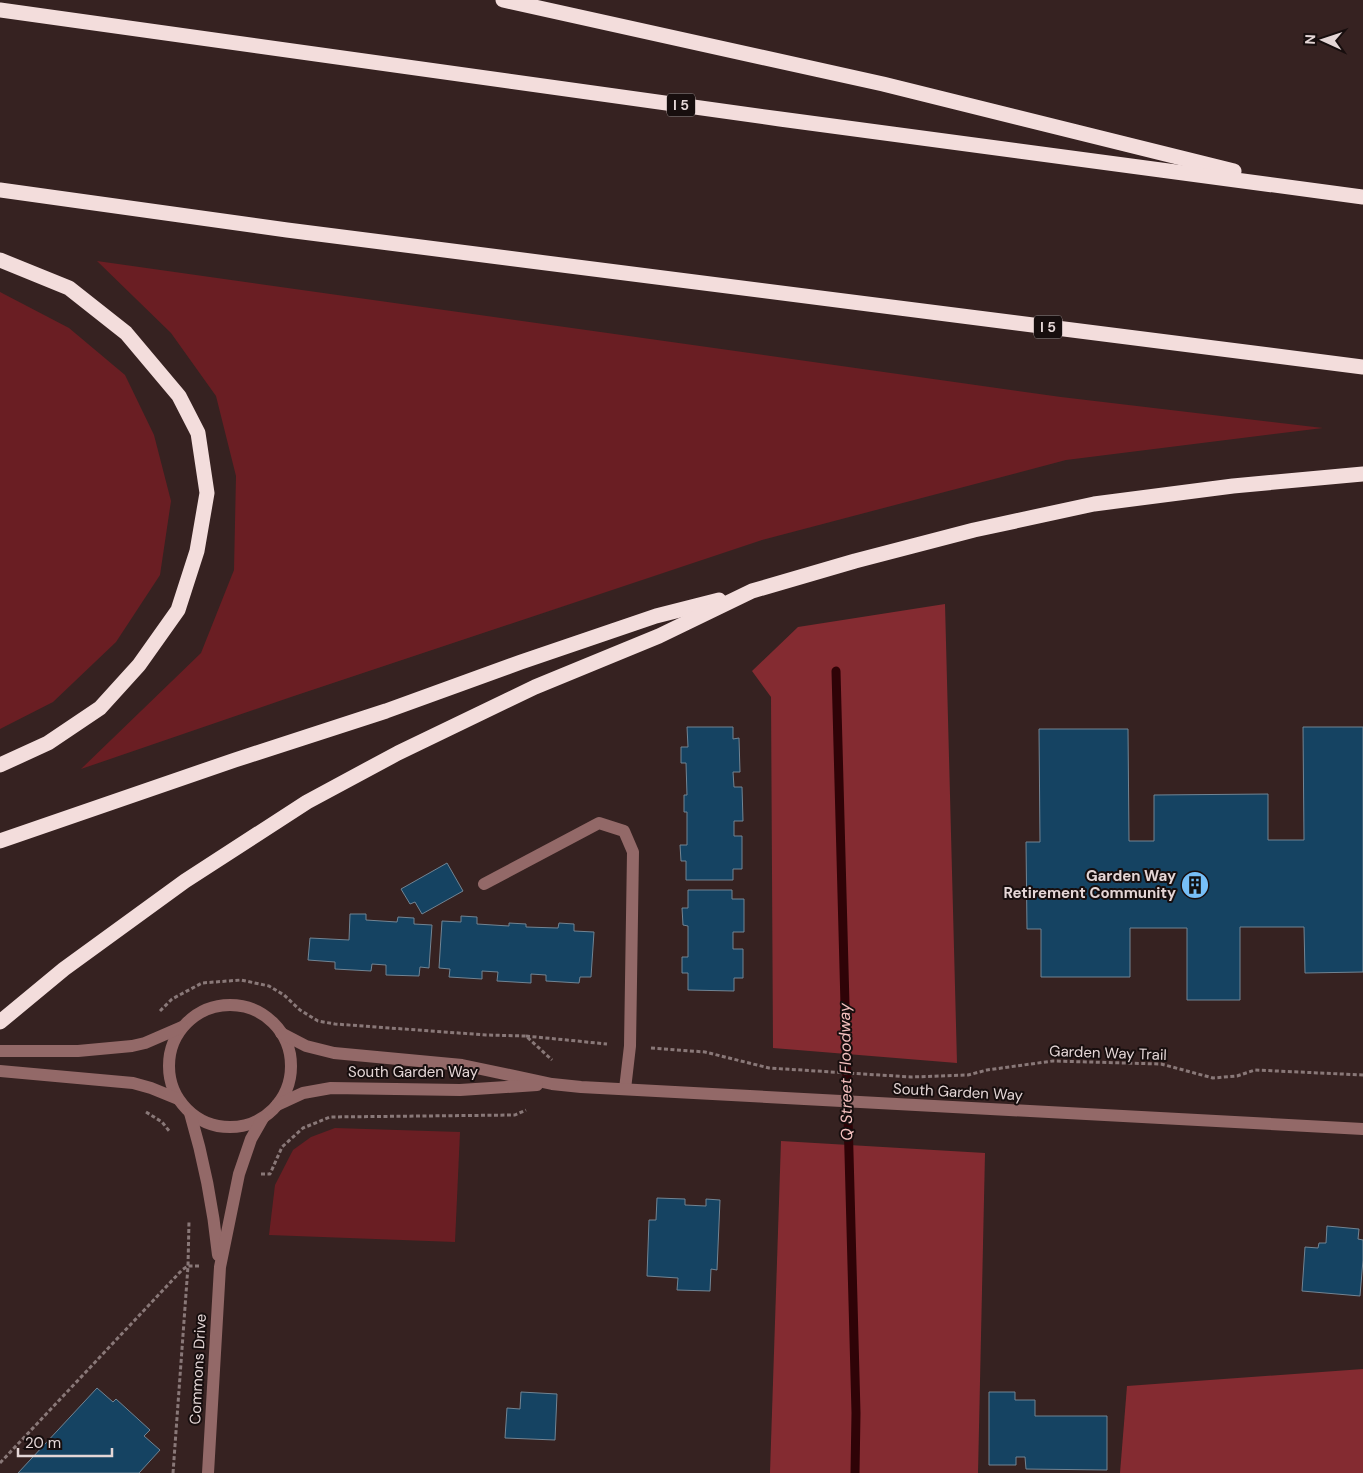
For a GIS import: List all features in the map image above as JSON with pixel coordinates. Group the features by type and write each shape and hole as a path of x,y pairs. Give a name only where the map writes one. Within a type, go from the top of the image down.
{"highway":[{"path":"503,0 882,84 1306,189"},
{"name":"I 5","path":"0,10 790,120 1363,197"},
{"name":"I 5","path":"0,190 287,230 1363,367"},
{"path":"0,260 69,288 126,333 183,403 198,433 207,493 197,551 178,610 139,664 100,708 48,743 0,765"},
{"path":"0,841 647,619 864,559 974,530 1094,504 1233,486 1363,474"},
{"path":"0,1022 64,969 185,881 307,802 398,753 535,687 659,636 752,591"}],"street":[{"path":"484,884 599,823 624,831 633,852 630,1046 626,1089"},
{"name":"South Garden Way","path":"277,1105 286,1088 291,1070 288,1050 281,1033 268,1018 252,1009 233,1004 214,1006 196,1014 182,1027 173,1043 168,1062 170,1081 178,1099 190,1113 207,1123 226,1127 245,1125 263,1118 277,1105 303,1093 331,1088 460,1090 552,1084 1363,1129"},
{"path":"0,1051 78,1051 132,1046 145,1043 182,1027"},
{"name":"South Garden Way","path":"281,1033 306,1046 334,1053 462,1065 552,1084"},
{"name":"South Garden Way","path":"0,1071 134,1084 151,1088 178,1099"},
{"name":"Commons Drive","path":"190,1113 206,1173 213,1209 220,1267"},
{"name":"Commons Drive","path":"208,1473 220,1267 239,1174 250,1139 263,1118"}],"path":[{"name":"Garden Way Trail","path":"526,1036 705,1052 769,1068 911,1076 968,1075 987,1070 1053,1061 1161,1064 1213,1078 1237,1076 1255,1070 1363,1075"},
{"path":"270,1174 282,1147 303,1128 330,1118 515,1115 531,1108"},
{"path":"146,1112 162,1122 173,1135"},
{"path":"173,1473 188,1266 189,1219"},
{"path":"0,1463 182,1270 188,1266 220,1267"}],"shaded area":[{"path":"97,261 1061,397 1323,428 1066,460 762,540 81,769 201,653 234,570 236,476 216,396 171,333"},
{"path":"0,292 69,328 125,375 154,435 171,501 160,575 116,642 53,702 0,729"},
{"path":"945,604 957,1063 773,1048 771,697 752,671 798,627"},
{"path":"335,1128 460,1132 455,1242 269,1235 275,1185 293,1150 311,1137"},
{"path":"781,1141 985,1153 978,1473 770,1473"},
{"path":"1363,1369 1363,1473 1120,1473 1127,1386"}],"building":[{"path":"687,727 733,727 733,739 739,738 740,772 733,772 734,787 742,787 743,821 734,821 734,836 742,836 742,869 733,869 733,880 686,880 686,861 681,861 680,845 687,845 687,812 684,812 684,795 687,795 686,763 681,763 681,747 688,747"},
{"name":"Garden Way Retirement Community","path":"1303,727 1363,727 1363,972 1305,973 1304,927 1240,927 1240,1000 1187,1000 1187,928 1130,928 1130,977 1041,977 1041,929 1027,929 1026,842 1040,842 1039,729 1128,729 1129,841 1154,841 1154,795 1268,794 1268,840 1304,840"},
{"path":"447,863 463,891 422,914 415,902 410,904 401,889"},
{"path":"688,890 732,890 732,899 744,899 744,932 733,932 733,949 743,949 743,978 734,978 734,991 688,990 688,973 682,973 682,957 688,957 688,926 683,925 682,908 688,908"},
{"path":"350,914 366,914 366,920 397,922 398,917 414,918 414,924 432,925 429,968 420,967 419,976 386,975 386,965 372,964 371,971 335,969 335,962 308,960 310,938 349,940"},
{"path":"461,916 477,917 477,924 509,926 509,923 526,924 526,927 558,928 559,923 574,924 574,931 594,932 591,977 580,977 579,983 546,981 546,975 531,974 531,983 497,981 498,972 482,971 482,979 449,977 450,969 439,968 442,921 461,922"},
{"path":"657,1198 685,1199 685,1205 706,1206 706,1199 720,1200 717,1270 711,1269 710,1291 677,1290 678,1278 647,1276 649,1220 656,1220"},
{"path":"1327,1226 1359,1229 1358,1239 1363,1240 1360,1296 1302,1291 1305,1247 1318,1248 1319,1243 1326,1243"},
{"path":"97,1388 113,1402 116,1399 150,1430 144,1436 160,1450 139,1473 18,1473"},
{"path":"521,1392 557,1394 555,1440 505,1438 507,1408 520,1409"},
{"path":"989,1392 1015,1392 1015,1400 1035,1400 1035,1416 1107,1416 1107,1470 1026,1469 1025,1457 1016,1457 1016,1465 989,1465"}],"waterway":[{"name":"Q Street Floodway","path":"836,671 856,1413 855,1473"}],"place":[{"name":"Garden Way Retirement Community","path":"1195,885"}]}
